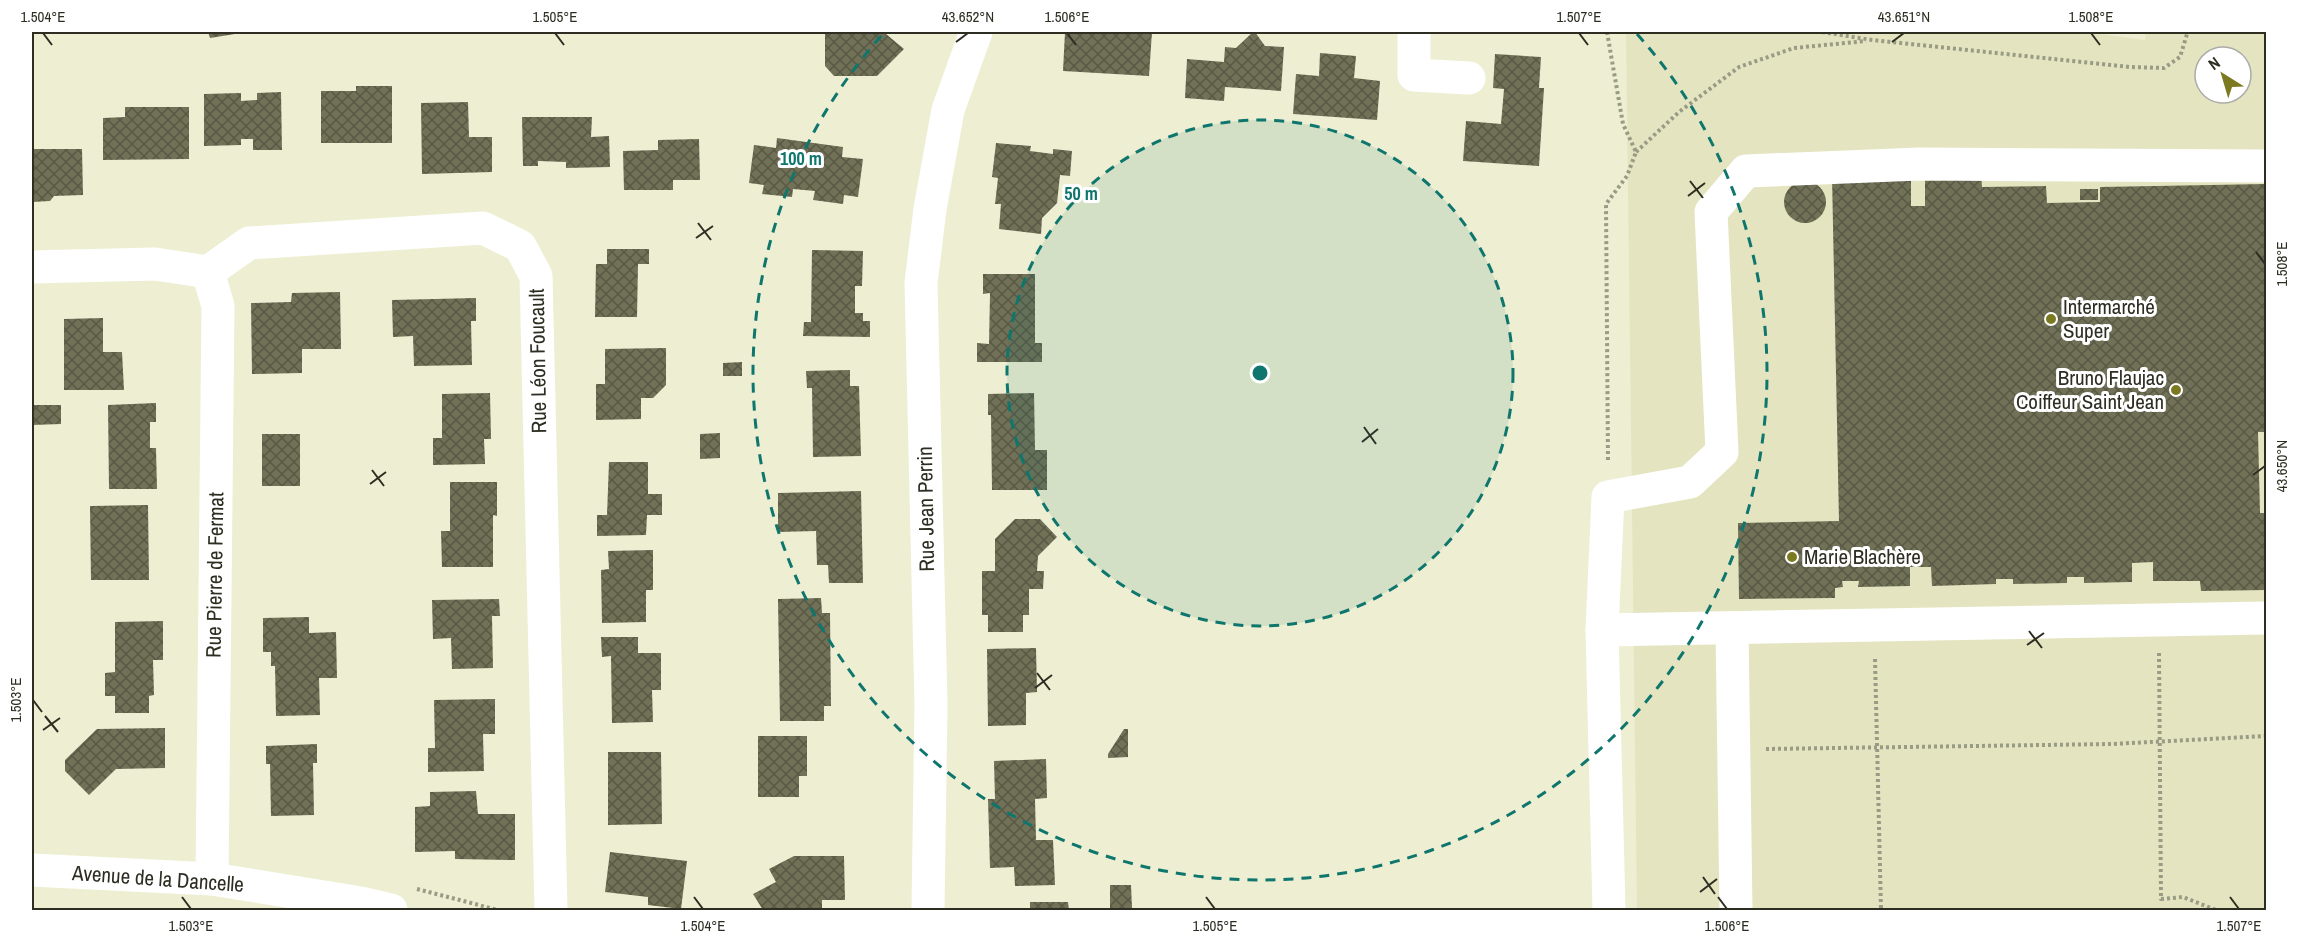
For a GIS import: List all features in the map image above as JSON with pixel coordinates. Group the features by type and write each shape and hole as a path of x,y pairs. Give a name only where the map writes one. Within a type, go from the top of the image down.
{"street":[{"name":"Rue Jean Perrin","path":"928,910 931,704 921,283 930,209 948,110 976,32"},
{"path":"1414,32 1414,75 1469,78"},
{"path":"1609,910 1602,630 1608,496 1690,482 1722,452 1711,212 1746,171 1919,164 2266,166"},
{"name":"Rue Léon Foucault","path":"208,272 249,243 483,228 520,246 526,256 536,276 551,910"},
{"path":"32,267 155,264 208,272"},
{"name":"Rue Pierre de Fermat","path":"208,272 218,306 212,879"},
{"path":"1602,630 2266,618"},
{"path":"1732,628 1736,910"},
{"name":"Avenue de la Dancelle","path":"32,870 212,879 391,910"}],"path":[{"path":"1607,32 1623,124 1636,152"},
{"path":"1822,32 1872,40 2130,67 2164,68 2180,57 2187,34 2185,32"},
{"path":"1608,496 1606,204 1627,176 1636,152 1679,112 1739,67 1794,48 1872,40"},
{"path":"2159,643 2162,899 2183,897 2216,910"},
{"path":"1875,649 1881,910"},
{"path":"1734,749 2160,742 2266,736"}],"shaded area":[{"path":"1626,32 2086,32 2145,40 2146,32 2266,32 2266,910 1637,910"}],"building":[{"path":"208,32 241,32 241,33 210,38"},
{"path":"825,32 877,32 877,34 886,34 904,49 877,76 834,76 825,66"},
{"path":"1065,32 1152,32 1149,76 1063,71"},
{"path":"1253,32 1265,46 1284,47 1281,91 1225,87 1224,101 1185,98 1187,59 1224,62 1225,47 1236,48"},
{"path":"1320,53 1356,56 1354,78 1380,81 1377,120 1293,114 1296,74 1319,76"},
{"path":"1495,54 1541,57 1539,88 1544,88 1539,166 1463,161 1466,121 1501,124 1504,89 1493,88"},
{"path":"356,86 392,86 392,143 321,143 321,91 356,91"},
{"path":"281,92 282,150 253,150 253,139 241,139 241,145 204,146 204,94 241,93 241,101 257,100 257,93"},
{"path":"468,102 469,137 492,137 492,172 422,174 421,103"},
{"path":"125,107 189,107 189,159 103,160 103,118 125,117"},
{"path":"522,117 592,117 591,137 609,136 610,167 566,168 566,162 538,161 538,166 523,166"},
{"path":"777,138 843,147 842,157 863,159 858,197 844,195 843,204 813,200 815,191 793,189 792,197 762,194 764,185 749,183 754,145 776,148"},
{"path":"699,139 700,180 673,180 673,190 624,190 623,151 658,150 658,140"},
{"path":"996,143 1031,146 1030,151 1053,154 1053,149 1072,151 1070,176 1060,175 1057,203 1042,218 1041,234 999,229 1001,204 995,204 998,178 992,177"},
{"path":"32,149 82,149 83,195 54,196 50,201 32,202"},
{"name":"Intermarché Super","path":"1981,174 1982,187 2046,186 2047,203 2100,202 2100,187 2266,184 2266,432 2258,432 2260,513 2266,513 2266,590 2201,591 2200,581 2153,581 2153,562 2132,563 2132,582 2084,583 2084,577 2067,577 2067,583 2013,584 2013,579 1996,579 1996,584 1932,586 1931,567 1910,567 1910,586 1858,587 1859,581 1842,581 1843,587 1835,588 1835,598 1739,599 1738,523 1839,521 1832,176 1911,175 1911,206 1925,206 1925,175"},
{"path":"1805,181 1820,187 1826,202 1820,217 1805,223 1790,217 1784,202 1790,187"},
{"path":"2080,189 2098,189 2098,200 2080,200"},
{"path":"607,249 649,249 649,264 638,264 637,317 595,317 596,264 607,264"},
{"path":"812,250 863,251 862,286 855,286 855,313 863,313 863,321 870,321 870,337 803,336 804,322 811,322"},
{"path":"983,274 1035,274 1035,343 1042,343 1042,362 977,362 977,343 989,344 990,293 983,294"},
{"path":"340,292 341,349 302,349 302,373 252,374 251,303 291,302 292,293"},
{"path":"476,298 476,321 471,321 472,365 414,366 413,336 393,337 392,300"},
{"path":"103,318 103,352 122,352 124,390 64,390 64,319"},
{"path":"666,348 666,385 653,398 641,398 641,419 596,420 596,384 605,384 605,349"},
{"path":"742,362 742,376 723,376 723,363"},
{"path":"850,370 850,386 859,386 861,456 813,457 812,388 807,388 806,371"},
{"path":"490,393 491,439 484,439 485,464 433,465 433,438 442,438 442,394"},
{"path":"1034,393 1035,450 1047,450 1047,490 992,490 991,415 988,415 988,394"},
{"path":"156,403 156,422 150,422 150,448 156,448 157,489 109,489 108,405"},
{"path":"32,405 61,405 61,424 32,425"},
{"path":"720,433 720,458 700,459 700,434"},
{"path":"262,434 300,434 300,486 262,486"},
{"path":"609,462 648,462 648,494 662,494 662,515 647,515 646,535 597,536 597,515 607,515"},
{"path":"450,482 497,482 497,516 493,515 493,567 442,567 441,531 450,531"},
{"path":"861,491 863,583 829,583 828,565 817,565 816,531 778,532 778,493"},
{"path":"148,505 149,580 91,580 90,506"},
{"path":"1015,519 1040,519 1057,537 1038,556 1037,571 1044,571 1043,589 1029,589 1029,615 1023,615 1023,632 988,632 988,615 982,615 982,571 995,571 995,539"},
{"path":"653,550 653,590 646,590 646,622 602,623 601,570 609,569 608,551"},
{"path":"821,598 822,613 830,613 831,706 824,706 824,721 780,721 778,599"},
{"path":"499,599 500,616 492,616 493,668 452,669 451,638 433,639 432,600"},
{"path":"309,617 309,633 336,632 337,678 319,678 320,715 276,716 275,666 271,666 271,652 263,652 263,618"},
{"path":"163,621 163,660 153,660 154,695 149,696 149,713 115,713 115,696 105,696 105,673 115,672 115,622"},
{"path":"601,637 638,637 638,653 661,653 661,690 652,690 653,722 612,723 611,656 602,657"},
{"path":"1036,648 1037,692 1026,693 1026,725 988,726 987,649"},
{"path":"495,699 495,734 483,734 484,771 428,772 428,748 435,748 434,700"},
{"path":"165,728 165,768 116,769 89,795 65,771 65,760 97,729"},
{"path":"1124,729 1128,729 1128,757 1108,758 1108,754"},
{"path":"758,736 807,736 807,776 799,776 799,797 758,797"},
{"path":"317,744 317,763 313,763 314,815 271,816 270,764 266,764 266,746"},
{"path":"608,752 661,752 662,824 608,825"},
{"path":"1046,759 1047,798 1035,799 1036,840 1053,840 1055,885 1015,886 1014,867 990,868 988,799 995,799 994,761"},
{"path":"476,791 478,814 515,814 515,860 455,859 455,851 415,852 415,807 430,806 430,792"},
{"path":"610,852 687,861 681,909 648,905 648,897 605,892"},
{"path":"794,856 844,856 845,900 822,900 822,910 763,910 753,894 776,882 769,869"},
{"path":"1110,885 1131,885 1132,908 1110,908"},
{"path":"1030,902 1068,902 1069,910 1030,910"}],"place":[{"name":"Intermarché Super","path":"2051,319"},
{"name":"Bruno Flaujac Coiffeur Saint Jean","path":"2176,390"},
{"name":"Marie Blachère","path":"1792,557"}]}
